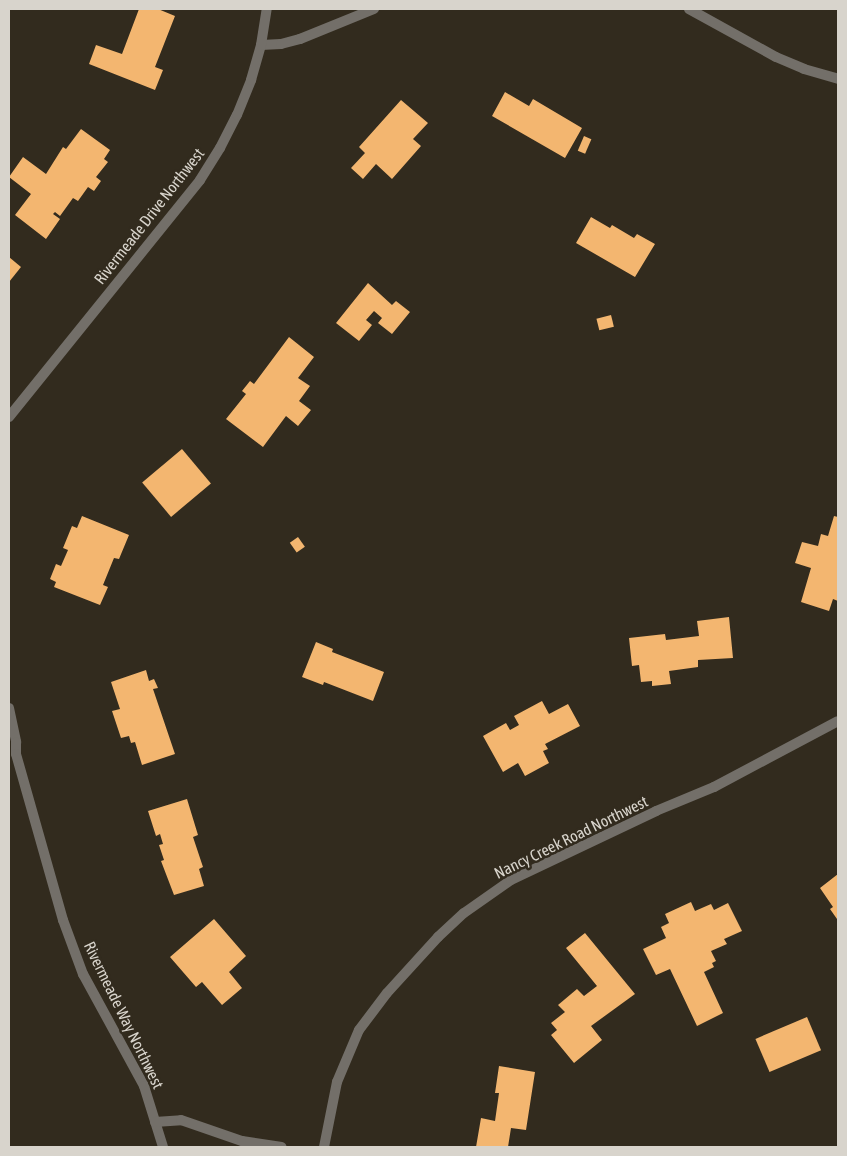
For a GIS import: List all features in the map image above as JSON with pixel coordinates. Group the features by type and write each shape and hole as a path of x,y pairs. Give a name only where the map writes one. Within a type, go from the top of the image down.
{"street":[{"name":"Rivermeade Drive Northwest","path":"9,417 200,180 220,148 237,115 251,80 261,45 266,9"},
{"path":"261,45 281,44 300,39 374,9"},
{"path":"689,9 776,57 804,69 838,79"},
{"name":"Rivermeade Way Northwest","path":"9,708 16,742 16,754 63,920 84,974 144,1086 163,1147"},
{"name":"Nancy Creek Road Northwest","path":"324,1147 337,1082 359,1030 387,993 438,937 464,913 511,880 656,811 714,787 838,721"},
{"path":"9,745 16,754"},
{"path":"155,1122 181,1120 242,1141 282,1147"}],"building":[{"path":"139,9 158,9 175,16 155,67 163,70 155,90 89,64 96,45 122,54"},
{"path":"505,92 529,106 533,99 582,128 565,158 492,116"},
{"path":"401,100 428,123 413,139 421,146 392,179 376,164 363,179 351,168 365,153 359,147"},
{"path":"81,129 110,150 104,159 108,162 96,177 101,181 94,191 88,187 78,201 73,198 60,216 55,212 53,214 60,219 46,239 15,215 31,194 9,177 23,157 46,174 63,147 66,149"},
{"path":"584,136 591,139 585,154 578,151"},
{"path":"591,217 610,228 612,225 634,238 637,234 655,244 635,277 576,243"},
{"path":"9,257 21,267 9,282"},
{"path":"368,283 392,305 396,301 410,312 392,334 378,323 382,318 374,311 366,320 372,325 359,341 336,323"},
{"path":"611,315 614,327 599,330 596,319"},
{"path":"289,337 314,357 298,378 310,386 299,401 311,410 298,426 286,416 263,447 226,419 246,394 242,391 250,381 254,384"},
{"path":"182,449 211,483 171,517 142,482"},
{"path":"82,516 129,535 119,559 114,558 103,585 108,587 100,605 54,587 56,582 50,579 56,564 61,566 68,550 63,548 72,526 77,528"},
{"path":"834,516 838,517 838,601 833,599 829,611 801,602 811,568 795,563 802,542 818,546 821,534 828,536"},
{"path":"298,537 305,547 297,553 290,543"},
{"path":"729,617 733,658 698,660 698,667 669,671 671,684 652,686 652,681 641,682 639,665 632,666 629,638 665,634 666,640 699,636 697,621"},
{"path":"316,642 333,649 332,652 384,672 373,701 324,682 323,685 302,677"},
{"path":"146,670 149,681 154,679 158,688 153,689 175,754 142,765 135,742 131,743 129,736 121,738 112,711 120,709 111,682"},
{"path":"542,701 549,714 568,704 580,726 545,744 548,749 543,751 549,763 525,776 518,763 503,772 483,736 506,723 510,730 519,725 514,716"},
{"path":"187,799 198,835 193,837 203,867 199,869 204,886 174,895 161,861 164,860 159,845 163,844 160,834 156,836 148,811"},
{"path":"838,874 837,919 830,909 833,907 820,888"},
{"path":"691,902 695,911 711,904 714,910 728,903 742,931 724,939 727,944 711,951 716,961 712,963 714,967 704,972 723,1013 697,1026 670,969 656,975 643,949 666,938 661,927 669,923 665,914"},
{"path":"214,919 246,956 229,972 242,988 222,1005 202,982 196,987 170,957"},
{"path":"585,933 635,994 591,1026 602,1040 574,1063 551,1035 557,1030 551,1023 565,1012 558,1005 577,989 584,996 597,986 566,948"},
{"path":"807,1017 821,1050 770,1072 755,1039"},
{"path":"499,1066 535,1072 526,1130 511,1128 508,1147 476,1147 481,1118 495,1121 499,1093 495,1093"}]}
